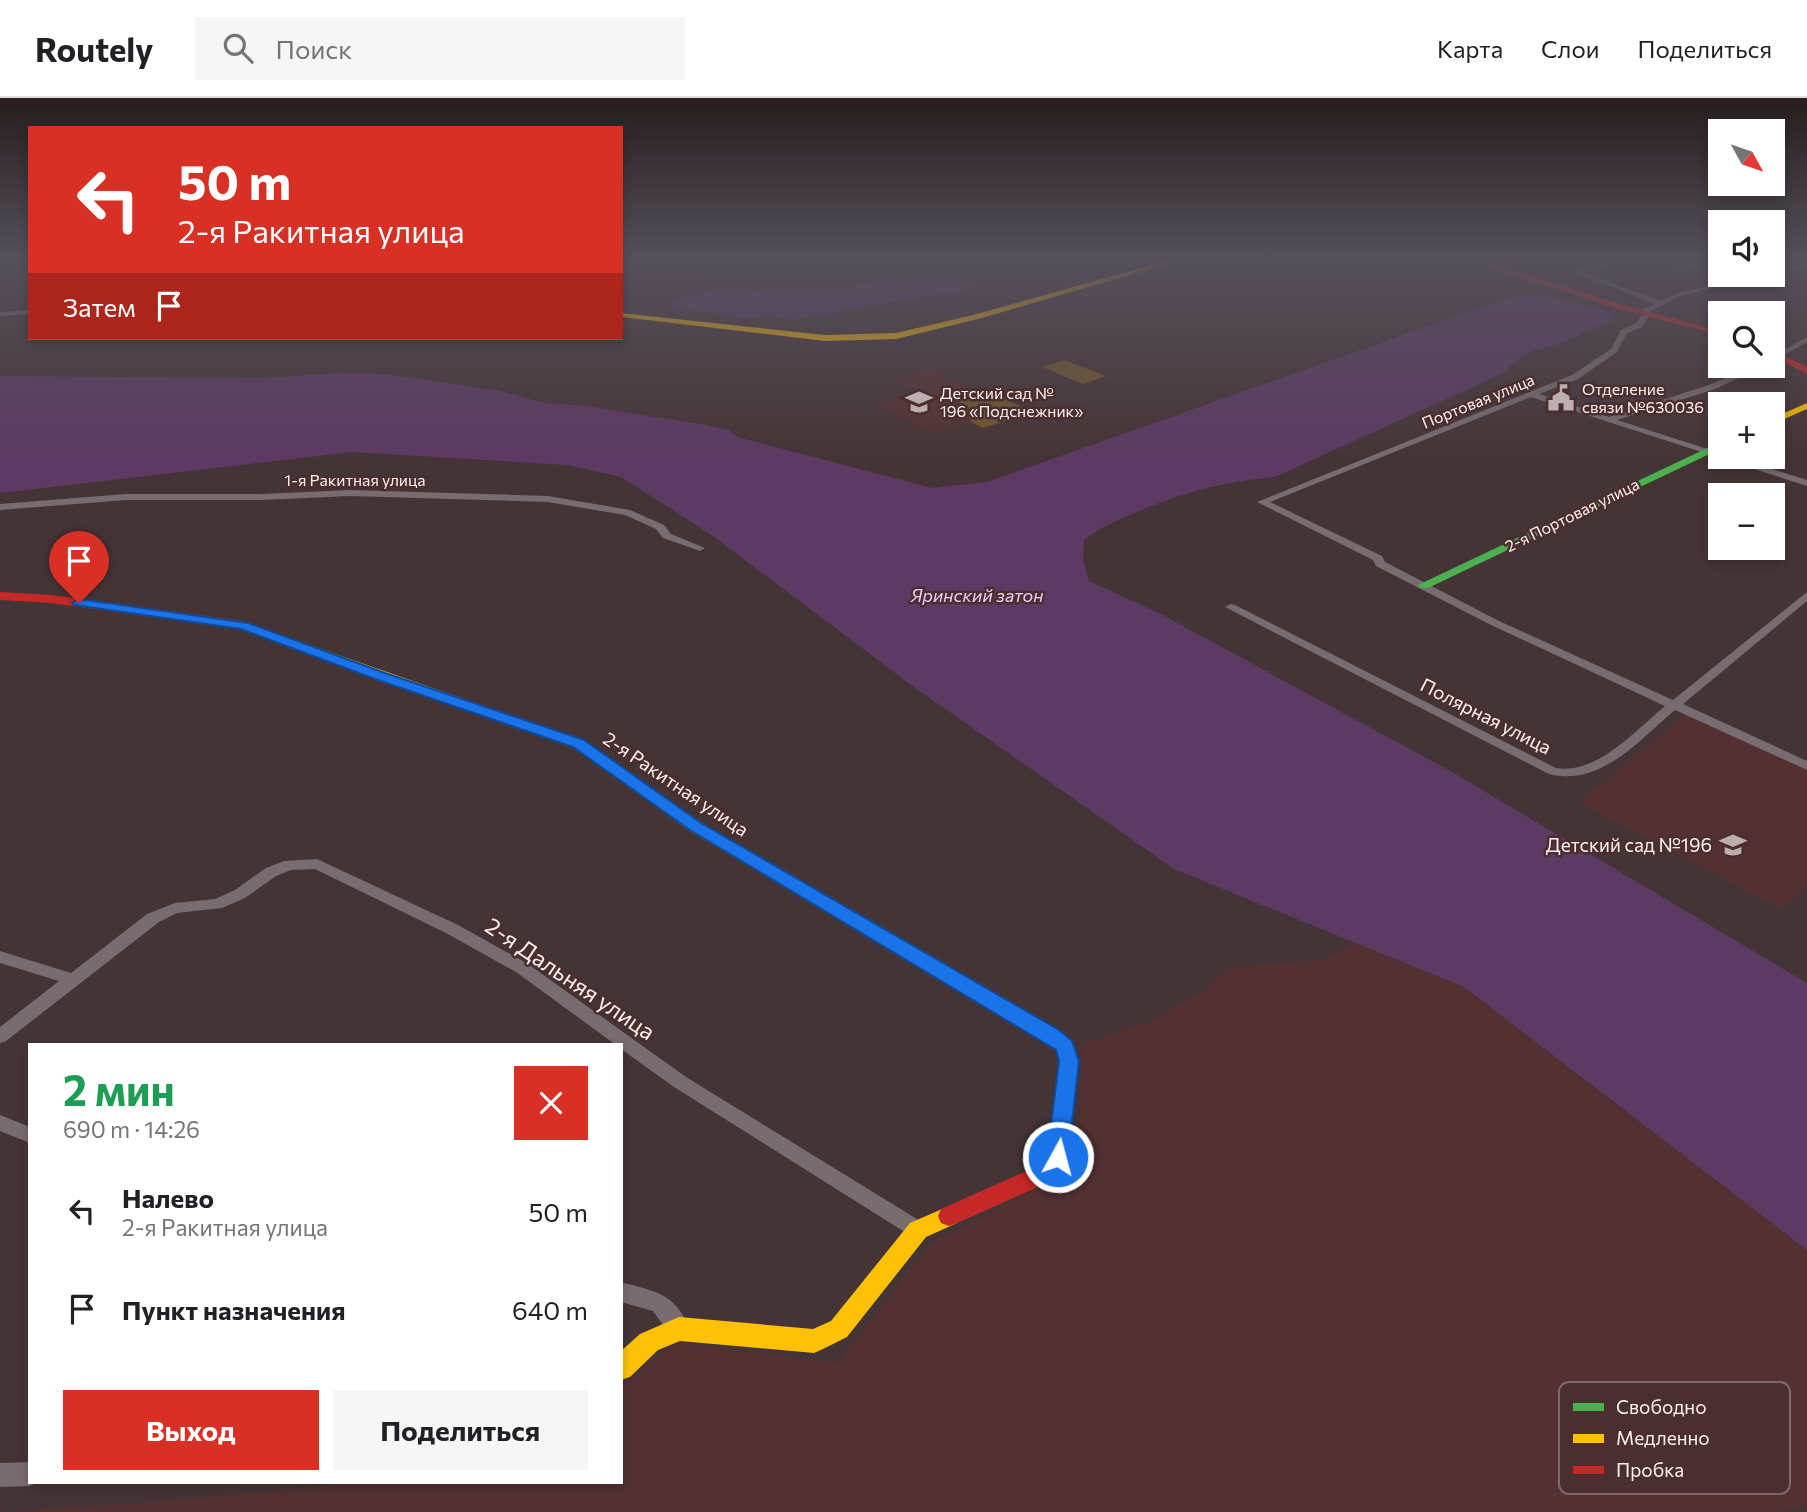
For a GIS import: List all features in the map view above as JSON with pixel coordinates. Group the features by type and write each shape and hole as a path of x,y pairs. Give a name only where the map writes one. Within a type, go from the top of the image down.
{"street":[{"path":"710,325 825,338 896,336 942,325"},
{"name":"Портовая улица","path":"1424,585 1380,564 1378,558 1262,502 1575,377 1614,350 1624,332 1637,325"},
{"path":"1785,351 1807,339"},
{"path":"1785,360 1807,370"},
{"path":"1608,420 1733,378"},
{"path":"1532,395 1708,449"},
{"path":"1785,416 1807,406"},
{"name":"2-я Портовая улица","path":"1424,585 1708,457"},
{"path":"1767,469 1807,483"},
{"name":"1-я Ракитная улица","path":"0,507 126,497 262,497 350,493 548,499 626,512 660,527 667,536 701,548"},
{"path":"1424,585 1495,623 1807,766"},
{"name":"2-я Ракитная улица","path":"0,596 51,599 243,625 380,676 579,744 695,827 1052,1035 1065,1046 1069,1061 1058,1157 1046,1173 918,1230"},
{"name":"Полярная улица","path":"1231,607 1546,769 1563,775 1586,773 1605,762 1672,704 1807,596"},
{"name":"2-я Дальняя улица","path":"0,1036 153,918 175,908 217,904 240,894 271,872 289,865 317,864 452,929 522,968 680,1082 918,1230"},
{"path":"0,957 71,979"},
{"path":"0,1123 28,1134"},
{"path":"623,1365 649,1342 679,1329 814,1341 839,1329 918,1230"},
{"path":"623,1293 660,1303 679,1329"},
{"path":"0,1475 28,1474"}],"shaded area":[{"path":"1064,360 1106,376 1083,384 1042,367"},
{"name":"Детский сад № 196 «Подснежник»","path":"929,369 969,387 945,395 968,406 973,422 934,434 873,404 916,391 893,379"},
{"path":"988,391 1033,412 983,428 971,422 968,406 957,401"},
{"name":"Детский сад №196","path":"1687,713 1807,770 1807,887 1781,909 1579,802"},
{"path":"1356,943 1464,987 1807,1250 1807,1505 1781,1512 0,1512 168,1501 338,1484 623,1484 623,1386 675,1342 838,1363 929,1245 1078,1167 1082,1044 1158,1018 1210,986 1226,968 1323,959"}],"water":[{"name":"Яринский затон","path":"1431,325 1603,325 1561,343 1527,353 1501,374 1275,477 1188,493 1109,524 1084,540 1083,559 1089,581 1159,613 1452,772 1807,983 1807,1250 1464,987 1174,869 911,685 713,536 621,477 567,465 353,452 0,493 0,376 266,378 338,373 386,374 501,391 544,403 587,406 706,425 729,430 737,437 932,488 987,482"}],"traffic: fast":[{"path":"1424,585 1708,451"}],"traffic: slow":[{"path":"710,325 825,338 896,336 942,325"},
{"path":"1785,416 1807,406"},
{"path":"264,633 579,744 696,827 805,891"},
{"path":"623,1366 649,1342 679,1329 814,1341 839,1329 918,1230 949,1216"}],"traffic: jam":[{"path":"1689,325 1708,330"},
{"path":"1785,359 1807,371"},
{"path":"0,596 51,599 243,625 264,633"},
{"path":"805,891 1065,1046 1069,1061 1058,1157 1046,1173 949,1216"}],"place":[{"name":"Отделение связи №630036","path":"1561,398"},
{"name":"Детский сад № 196 «Подснежник»","path":"919,402"},
{"name":"Детский сад №196","path":"1733,845"}],"route":[{"path":"79,603 243,625 380,676 481,708 579,744 695,827 1052,1035 1065,1046 1069,1061 1058,1157"}]}
